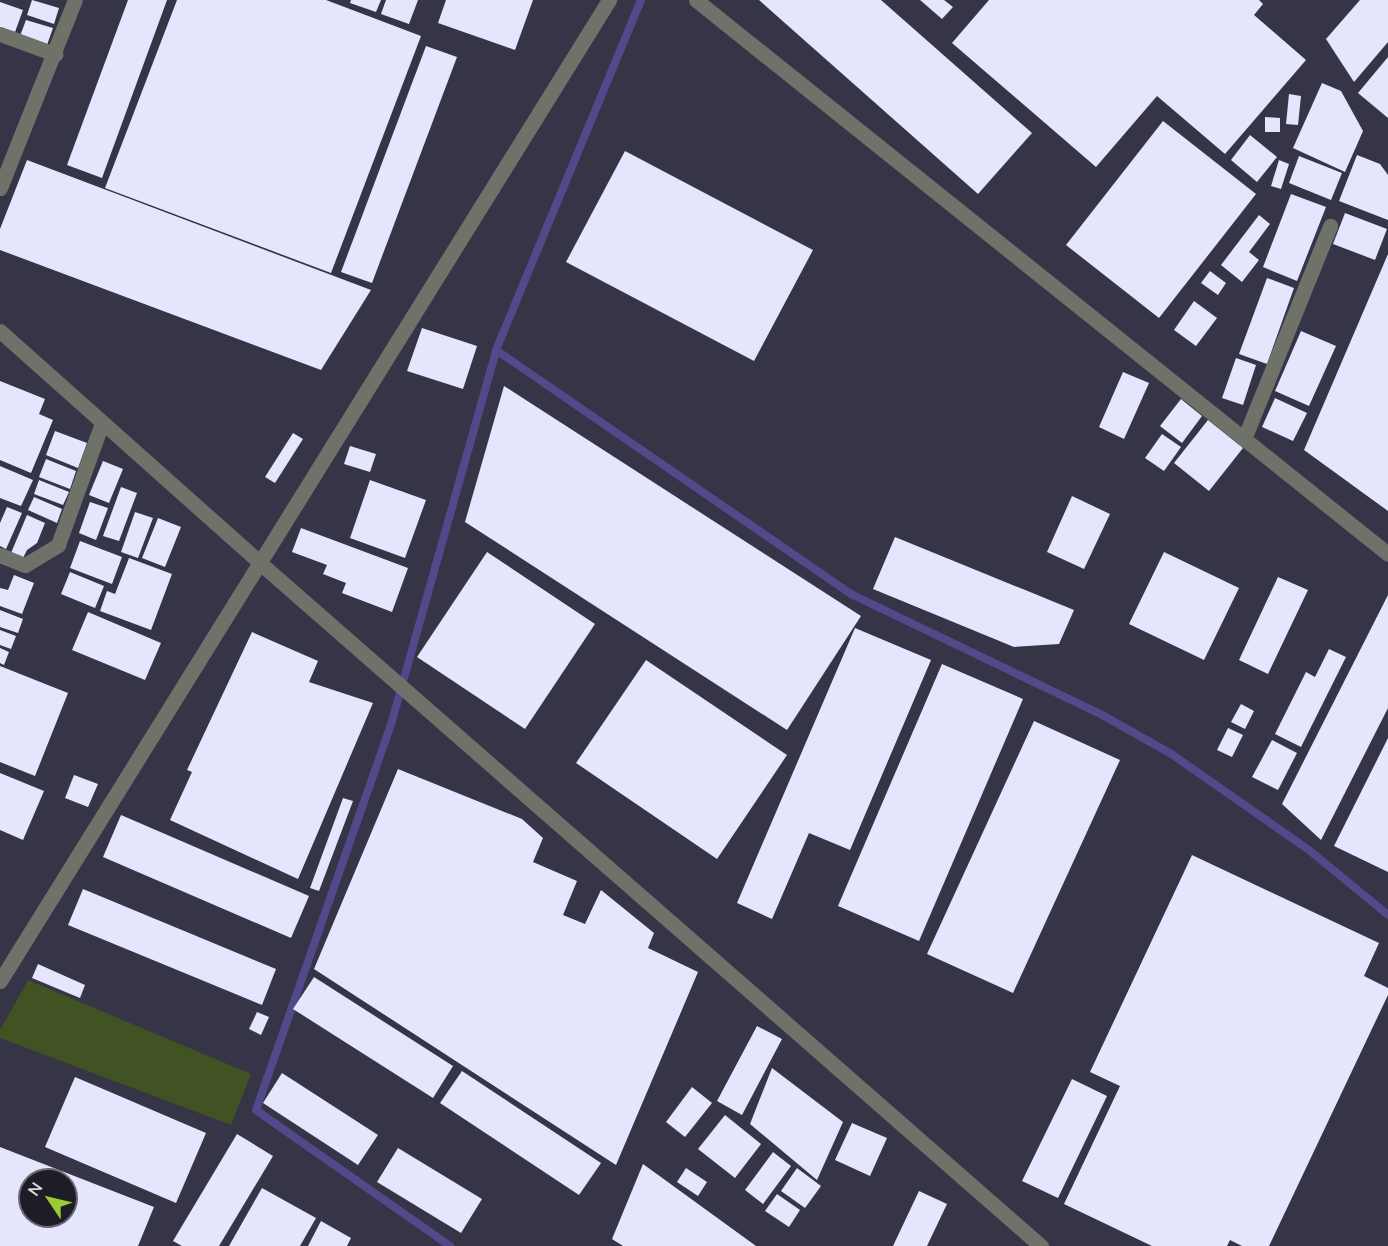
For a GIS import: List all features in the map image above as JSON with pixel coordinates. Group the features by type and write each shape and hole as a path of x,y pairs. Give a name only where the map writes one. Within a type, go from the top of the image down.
{"street":[{"path":"0,188 75,0"},
{"path":"696,0 1388,554"},
{"path":"0,981 260,563 604,1"},
{"path":"0,34 55,54"},
{"path":"1244,439 1330,226"},
{"path":"0,331 260,563 1041,1246"},
{"path":"0,555 25,565 58,545 102,423"}],"green space":[{"path":"28,980 251,1074 231,1125 0,1038 0,1030"}],"building":[{"path":"32,0 59,8 54,24 27,15"},
{"path":"128,0 167,0 102,178 67,165"},
{"path":"177,0 326,0 421,36 331,273 105,188"},
{"path":"351,0 381,0 376,12 350,3"},
{"path":"386,0 418,0 409,24 381,14"},
{"path":"446,0 533,0 515,50 438,23"},
{"path":"759,0 881,0 1032,133 978,194"},
{"path":"920,0 944,0 953,7 942,19"},
{"path":"989,0 1259,0 1263,4 1254,15 1306,60 1225,154 1157,96 1096,167 952,43"},
{"path":"1360,0 1388,0 1388,42 1354,82 1326,39"},
{"path":"0,2 23,10 15,32 0,27"},
{"path":"26,20 53,28 47,45 20,36"},
{"path":"426,46 457,57 372,283 341,272"},
{"path":"1388,57 1388,118 1358,93"},
{"path":"1322,83 1341,91 1363,131 1345,172 1293,148"},
{"path":"1289,94 1301,96 1298,125 1286,124"},
{"path":"1265,117 1280,118 1280,132 1265,132"},
{"path":"1163,121 1256,194 1159,318 1066,245"},
{"path":"1250,135 1277,157 1257,182 1231,160"},
{"path":"625,151 813,250 754,361 566,262"},
{"path":"1357,155 1380,164 1388,175 1388,220 1339,201"},
{"path":"1299,156 1342,173 1331,200 1289,183"},
{"path":"27,160 371,290 321,370 0,250 0,229"},
{"path":"1279,160 1289,164 1281,189 1271,186"},
{"path":"1291,194 1326,207 1297,281 1263,267"},
{"path":"1345,213 1387,229 1375,260 1333,244"},
{"path":"1259,215 1270,224 1249,252 1259,260 1242,282 1221,265"},
{"path":"1388,254 1388,511 1304,450"},
{"path":"1210,271 1226,283 1218,295 1201,283"},
{"path":"1267,278 1294,288 1267,364 1239,354"},
{"path":"1194,301 1217,318 1196,346 1174,330"},
{"path":"422,328 477,346 463,389 407,371"},
{"path":"1301,331 1336,346 1309,406 1275,391"},
{"path":"1236,358 1256,365 1243,405 1222,398"},
{"path":"1123,372 1149,383 1124,439 1099,427"},
{"path":"0,381 45,399 39,414 53,420 31,473 0,460"},
{"path":"504,386 861,616 787,730 465,522"},
{"path":"1275,398 1307,413 1293,441 1262,427"},
{"path":"1181,399 1202,416 1182,443 1160,426"},
{"path":"1208,420 1243,448 1209,491 1174,463"},
{"path":"55,431 87,443 78,468 46,455"},
{"path":"293,433 303,439 275,483 265,477"},
{"path":"1162,434 1181,447 1164,471 1145,458"},
{"path":"350,446 376,454 370,472 344,464"},
{"path":"46,459 76,471 70,489 39,477"},
{"path":"103,461 123,469 109,503 89,495"},
{"path":"0,466 33,480 21,506 0,498"},
{"path":"39,480 69,492 63,505 34,494"},
{"path":"370,480 426,500 405,558 350,538"},
{"path":"121,487 137,493 119,541 103,536"},
{"path":"1072,496 1110,514 1084,569 1047,552"},
{"path":"34,497 62,509 57,523 28,510"},
{"path":"90,502 108,508 96,540 79,533"},
{"path":"7,507 22,513 6,549 0,546 0,523"},
{"path":"135,512 153,518 138,558 121,552"},
{"path":"27,515 45,523 37,543 27,550 23,558 11,553"},
{"path":"158,518 181,527 165,567 142,558"},
{"path":"301,528 408,568 392,612 342,593 346,583 323,574 327,565 292,552"},
{"path":"895,537 1074,610 1059,644 1014,647 873,589"},
{"path":"80,541 122,557 112,584 70,568"},
{"path":"487,552 595,624 525,729 417,657"},
{"path":"1164,552 1239,588 1204,660 1129,624"},
{"path":"129,558 172,574 151,630 100,611 107,591 115,594"},
{"path":"70,572 104,586 95,608 61,594"},
{"path":"14,575 34,583 22,614 0,606 0,588 8,590"},
{"path":"1278,577 1308,590 1268,674 1239,660"},
{"path":"1388,595 1388,708 1321,840 1282,804"},
{"path":"0,610 23,619 18,633 0,627"},
{"path":"88,612 161,643 145,680 72,650"},
{"path":"855,628 931,660 850,850 809,833 772,919 737,903"},
{"path":"0,630 16,636 11,649 0,645"},
{"path":"252,632 318,661 309,682 373,703 298,879 170,820 192,772 187,770"},
{"path":"0,648 9,652 4,665 0,663"},
{"path":"1329,649 1346,657 1301,747 1275,734 1306,672 1315,677"},
{"path":"646,660 787,755 717,859 576,763"},
{"path":"942,664 1023,699 919,941 838,906"},
{"path":"0,666 68,693 35,776 0,762"},
{"path":"1241,704 1254,711 1245,729 1231,722"},
{"path":"1034,721 1120,760 1013,993 927,954"},
{"path":"1228,728 1243,735 1232,757 1217,750"},
{"path":"1388,738 1388,872 1334,846"},
{"path":"1272,740 1297,753 1278,790 1252,777"},
{"path":"398,769 522,819 543,838 533,862 577,881 563,915 585,924 601,890 654,933 648,948 698,972 616,1165 314,969"},
{"path":"0,773 44,791 23,840 0,830"},
{"path":"74,775 98,784 88,807 65,798"},
{"path":"343,798 353,801 319,891 310,888"},
{"path":"121,815 309,896 291,938 103,857"},
{"path":"1192,855 1379,943 1364,976 1388,988 1388,995 1269,1246 1242,1246 1230,1240 1227,1246 1152,1246 1064,1204 1120,1086 1090,1072"},
{"path":"83,889 276,969 262,1005 68,925"},
{"path":"38,964 85,985 80,998 32,978"},
{"path":"314,977 453,1066 433,1098 293,1009"},
{"path":"257,1012 269,1017 261,1035 249,1029"},
{"path":"757,1026 782,1039 742,1115 717,1101"},
{"path":"772,1068 843,1122 817,1180 750,1124"},
{"path":"462,1071 601,1163 579,1195 440,1103"},
{"path":"282,1073 378,1135 358,1165 263,1103"},
{"path":"75,1077 206,1133 176,1203 45,1147"},
{"path":"1072,1079 1107,1096 1058,1198 1022,1181"},
{"path":"692,1087 712,1103 685,1137 666,1122"},
{"path":"725,1115 761,1144 735,1178 698,1149"},
{"path":"852,1123 887,1138 870,1176 835,1160"},
{"path":"237,1134 273,1156 219,1246 182,1246 173,1241"},
{"path":"0,1147 54,1168 18,1168 18,1228 78,1228 78,1177 154,1207 138,1246 0,1246"},
{"path":"398,1148 482,1199 461,1233 377,1182"},
{"path":"773,1152 791,1166 763,1204 745,1190"},
{"path":"643,1164 756,1246 623,1246 612,1239"},
{"path":"686,1168 707,1182 698,1196 677,1182"},
{"path":"797,1168 821,1186 805,1208 781,1191"},
{"path":"262,1188 316,1218 300,1246 229,1246"},
{"path":"919,1191 947,1204 927,1246 893,1246"},
{"path":"777,1194 800,1210 789,1227 765,1211"},
{"path":"321,1221 351,1238 347,1246 308,1246"}],"waterway":[{"path":"450,1246 256,1110 392,721 496,350 641,0"},
{"path":"496,350 853,595 1104,716 1170,753 1309,850 1388,915"}]}
